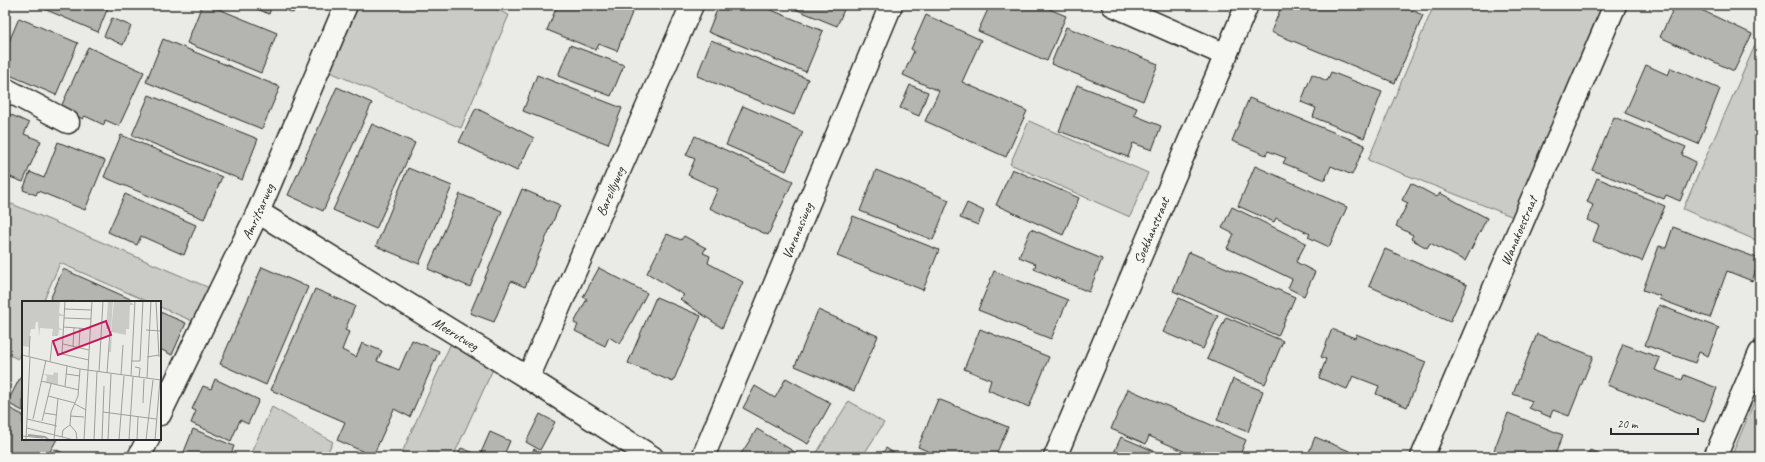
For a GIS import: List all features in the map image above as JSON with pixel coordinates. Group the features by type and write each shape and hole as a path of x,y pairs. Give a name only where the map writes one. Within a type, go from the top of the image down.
{"street":[{"name":"Amritsarweg","path":"161,412 258,212 346,5"},
{"name":"Bareillyweg","path":"528,378 692,5"},
{"name":"Varanasiweg","path":"703,457 891,5"},
{"path":"1113,5 1226,55"},
{"name":"Soekhanstraat","path":"1055,457 1247,5"},
{"name":"Wanakoestraat","path":"1422,457 1615,5"},
{"path":"5,89 68,122"},
{"name":"Meerutweg","path":"258,212 528,378 652,457"},
{"path":"1716,457 1760,353"},
{"path":"139,457 148,440"}],"shaded area":[{"path":"358,5 486,5 509,15 461,128 330,72"},
{"path":"1434,5 1606,5 1516,218 1368,160"},
{"path":"1760,34 1760,242 1683,209"},
{"path":"1029,121 1148,173 1130,217 1010,164"},
{"path":"12,204 212,289 197,323 161,307 161,301 147,301 60,263 43,301 22,301 22,349 18,359 5,353 5,208"},
{"path":"451,343 493,369 453,457 400,457"},
{"path":"1760,388 1760,457 1731,457"},
{"path":"849,401 884,423 862,457 814,457"},
{"path":"272,407 333,442 325,457 249,457"}],"building":[{"path":"35,5 109,5 98,32"},
{"path":"202,5 209,5 277,33 261,73 187,43"},
{"path":"248,5 272,5 269,14"},
{"path":"275,5 296,5 293,13"},
{"path":"555,5 635,5 617,51 599,44 596,50 547,30 557,6"},
{"path":"719,5 759,5 823,31 806,72 708,32"},
{"path":"785,5 846,5 837,26"},
{"path":"990,5 1040,5 1066,16 1047,61 978,31"},
{"path":"1282,5 1399,5 1423,15 1395,83 1271,32"},
{"path":"1675,5 1691,5 1752,34 1734,71 1660,37"},
{"path":"926,15 981,40 962,82 1027,111 1006,157 925,121 939,91 903,75 914,51 911,49"},
{"path":"19,18 78,43 56,95 5,73 5,51"},
{"path":"112,18 131,26 123,45 104,36"},
{"path":"1066,27 1158,64 1143,101 1051,64"},
{"path":"163,39 280,87 262,129 146,82"},
{"path":"711,40 808,79 794,115 697,76"},
{"path":"570,45 624,65 611,96 558,76"},
{"path":"88,47 144,72 119,126 105,120 104,125 85,116 83,119 60,109"},
{"path":"1646,65 1668,75 1671,68 1720,89 1698,144 1625,113"},
{"path":"1331,72 1382,92 1364,138 1313,117 1316,108 1301,102 1312,74 1327,81"},
{"path":"537,75 622,108 608,144 523,111"},
{"path":"910,85 928,92 919,116 900,108"},
{"path":"1077,85 1137,108 1134,115 1161,126 1152,150 1133,143 1128,157 1059,131"},
{"path":"337,87 372,103 323,211 288,195"},
{"path":"149,95 258,139 242,180 132,135"},
{"path":"1249,98 1365,145 1352,175 1331,166 1325,180 1283,163 1286,158 1268,151 1266,155 1232,141"},
{"path":"743,106 803,132 786,171 726,145"},
{"path":"476,108 534,138 517,171 459,142"},
{"path":"5,112 29,123 24,134 41,141 23,182 10,177 8,181 5,179"},
{"path":"1614,117 1686,147 1682,155 1696,162 1680,201 1666,195 1664,199 1592,170"},
{"path":"372,124 415,143 376,229 333,210"},
{"path":"121,135 222,177 204,219 104,177"},
{"path":"695,136 793,181 768,235 709,208 718,189 688,175 695,159 686,155"},
{"path":"58,142 105,161 85,210 38,191 36,195 23,190 30,172 44,178"},
{"path":"1255,166 1347,207 1329,247 1308,237 1310,234 1276,218 1274,222 1238,206"},
{"path":"408,168 452,186 419,264 376,246"},
{"path":"1012,169 1079,198 1063,235 996,205"},
{"path":"876,170 949,200 933,240 860,211"},
{"path":"1597,178 1665,206 1642,261 1593,241 1599,225 1587,220 1593,205 1587,202"},
{"path":"1411,183 1437,197 1440,193 1487,218 1465,261 1430,243 1427,248 1411,239 1413,235 1396,226 1408,203 1402,200"},
{"path":"522,189 560,205 525,287 511,281 494,322 470,313"},
{"path":"125,194 196,225 184,255 141,236 137,245 108,232"},
{"path":"460,194 502,211 470,287 428,269"},
{"path":"967,203 984,211 978,225 960,218"},
{"path":"1232,207 1306,243 1296,262 1315,272 1304,296 1288,288 1292,279 1227,248 1234,234 1222,228"},
{"path":"853,216 939,250 923,290 837,256"},
{"path":"1673,227 1760,259 1752,281 1727,271 1710,318 1659,299 1660,296 1643,290 1659,246 1666,248"},
{"path":"1031,229 1102,259 1089,292 1034,269 1036,264 1019,257"},
{"path":"667,234 681,240 684,236 706,248 703,253 710,256 708,263 743,282 722,328 680,299 684,295 647,273"},
{"path":"1385,249 1467,285 1450,322 1369,286"},
{"path":"1189,252 1295,297 1278,336 1173,291"},
{"path":"262,267 308,287 266,385 220,364"},
{"path":"599,268 647,293 620,344 609,337 605,346 575,331 578,325 574,323 587,299 583,297"},
{"path":"63,269 135,301 49,301"},
{"path":"994,271 1068,300 1051,339 978,310"},
{"path":"315,289 355,306 345,330 349,332 342,350 356,357 362,343 382,351 377,361 399,370 412,340 439,351 410,417 394,409 373,456 337,440 345,422 271,390"},
{"path":"656,297 701,316 673,382 628,363"},
{"path":"1179,298 1218,316 1203,349 1163,332"},
{"path":"1659,305 1719,328 1708,356 1699,352 1695,363 1645,345"},
{"path":"818,310 878,336 854,391 795,366"},
{"path":"161,312 186,323 172,355 161,350"},
{"path":"1226,317 1283,341 1265,384 1207,359"},
{"path":"980,329 1049,357 1029,407 988,390 991,380 964,369"},
{"path":"1332,329 1355,338 1356,334 1426,362 1407,407 1376,394 1379,386 1353,376 1347,389 1319,378 1326,359 1321,357"},
{"path":"1537,334 1593,356 1569,416 1553,410 1550,417 1529,408 1532,401 1513,394"},
{"path":"1623,344 1660,358 1655,370 1682,380 1684,375 1717,388 1704,422 1607,385"},
{"path":"22,374 22,410 7,403"},
{"path":"786,378 831,403 808,444 743,408 755,386 775,398"},
{"path":"215,379 259,400 248,424 240,420 231,441 191,423 196,411 192,409 203,386 211,389"},
{"path":"1233,379 1263,391 1248,432 1217,420"},
{"path":"1128,389 1246,440 1239,457 1197,457 1149,436 1146,444 1111,429"},
{"path":"938,399 1008,427 995,457 942,457 918,447"},
{"path":"7,407 22,414 22,440 56,440 47,457 5,457 5,410"},
{"path":"1508,413 1563,435 1554,457 1502,457 1493,453"},
{"path":"540,414 555,422 540,450 526,442"},
{"path":"193,429 234,446 230,457 182,457"},
{"path":"757,429 798,454 796,457 739,457"},
{"path":"490,432 510,441 503,457 457,457 461,448 480,455"},
{"path":"1121,437 1168,457 1112,457"},
{"path":"1315,437 1364,457 1307,457"},
{"path":"886,448 900,457 880,457"},
{"path":"55,449 71,457 51,457"},
{"path":"534,449 546,457 529,457"},
{"path":"1590,450 1607,457 1587,457"},
{"path":"869,452 876,457 866,457"}]}
